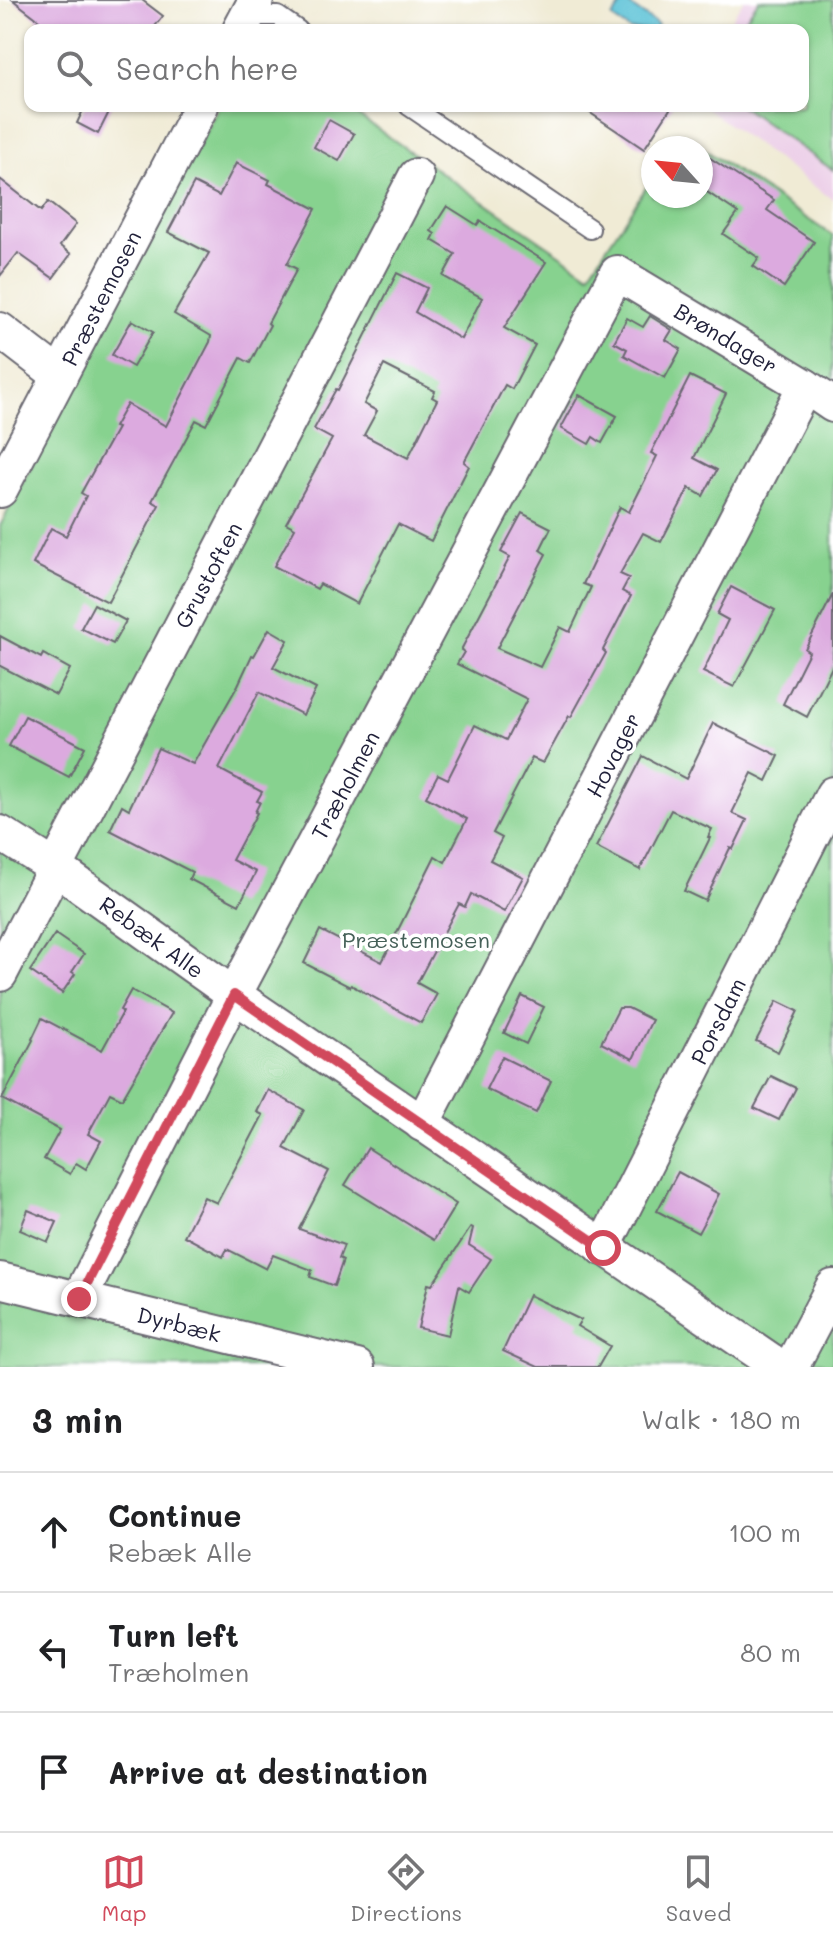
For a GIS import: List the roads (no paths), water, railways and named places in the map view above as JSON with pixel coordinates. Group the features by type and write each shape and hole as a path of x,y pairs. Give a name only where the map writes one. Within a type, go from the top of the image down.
{"street":[{"name":"Præstemosen","path":"0,490 198,112"},
{"name":"Grustoften","path":"0,974 416,176"},
{"name":"Brøndager","path":"617,273 833,405"},
{"name":"Træholmen","path":"79,1299 234,995 617,273"},
{"path":"0,330 60,376"},
{"name":"Hovager","path":"422,1124 805,386"},
{"name":"Porsdam","path":"603,1248 833,794"},
{"name":"Rebæk Alle","path":"0,833 56,868 234,995 780,1367"},
{"name":"Dyrbæk","path":"0,1280 357,1367"},
{"path":"791,1367 833,1287"}],"lane":[{"path":"243,12 278,16 289,24"},
{"path":"418,112 590,229"}],"water":[{"path":"624,1 657,24 621,24 612,18"}]}
